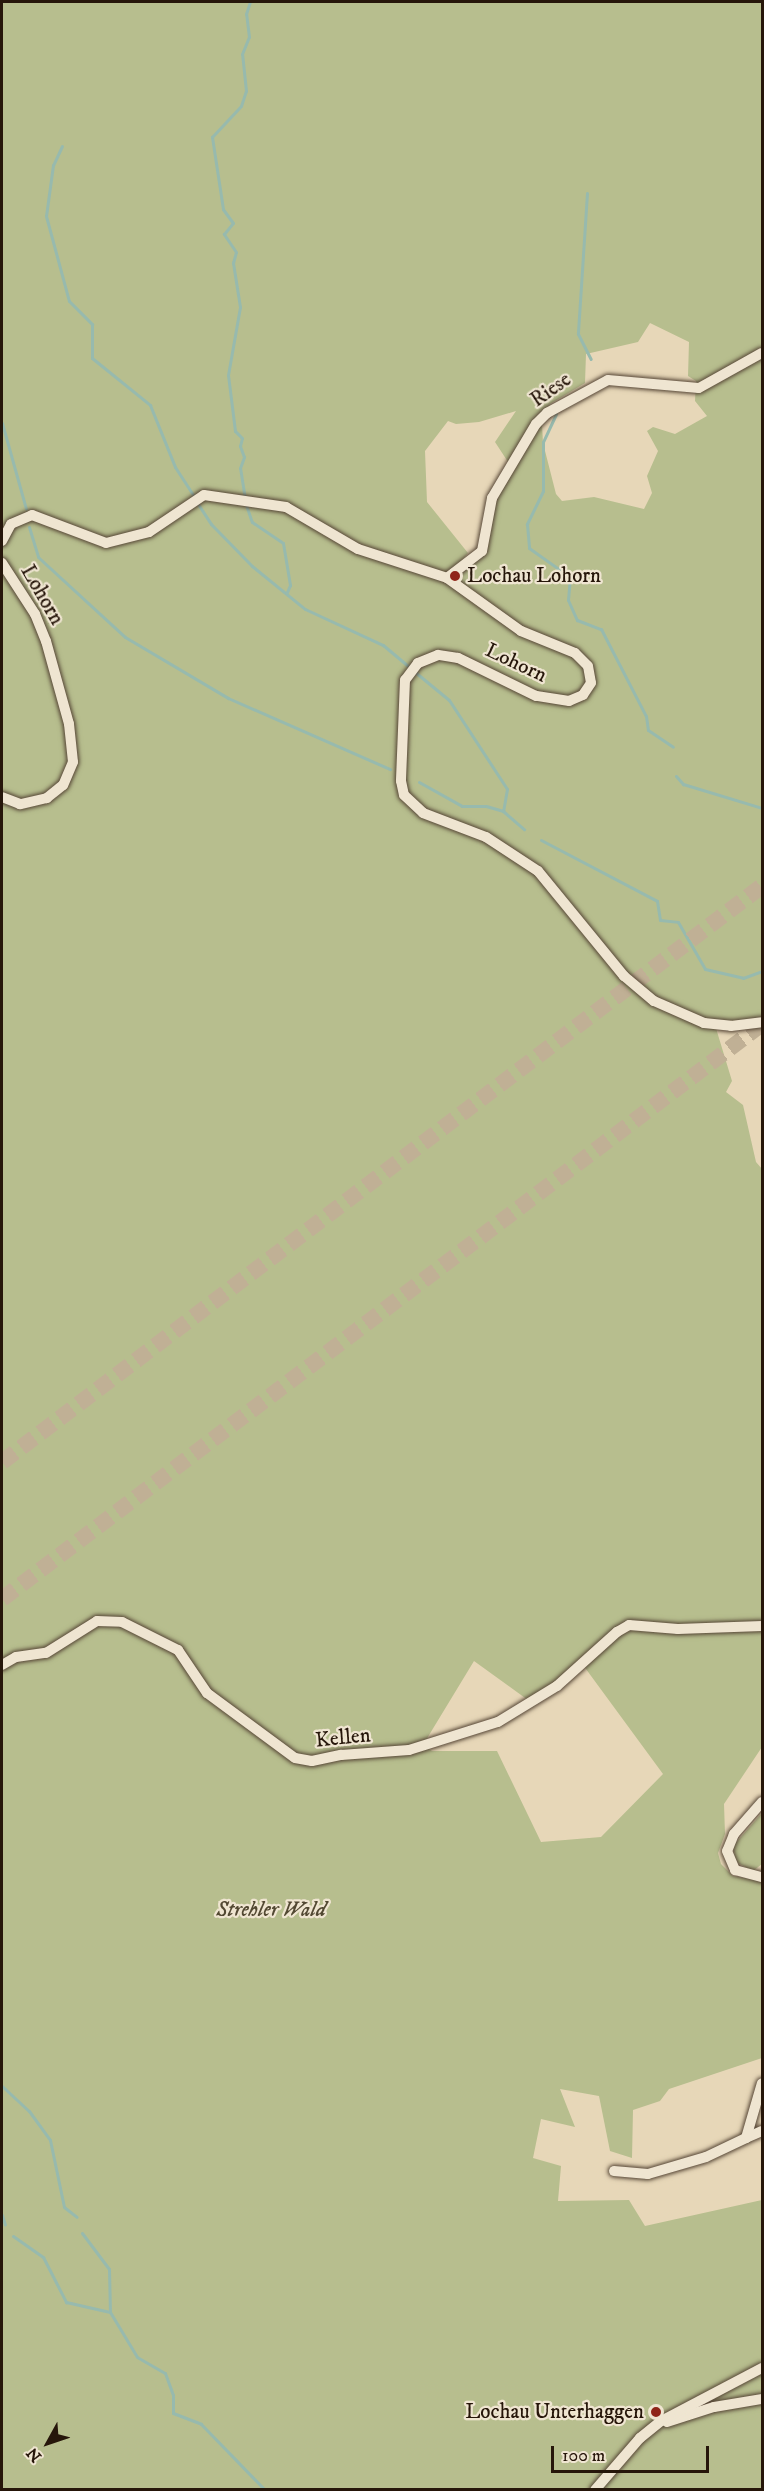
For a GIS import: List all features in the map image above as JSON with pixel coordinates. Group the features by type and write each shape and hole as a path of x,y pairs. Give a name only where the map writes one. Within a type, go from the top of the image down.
{"street":[{"name":"Riese","path":"447,578 482,552 492,498 536,424 547,413 608,380 699,388 762,352"},
{"name":"Lohorn","path":"2,541 11,524 32,515 96,541 118,542 150,532 202,496 286,507 358,549 447,578 521,631 575,653 588,666 591,683 577,699 553,700 536,696 458,658 432,656 411,671 401,781 408,802 432,818 486,837 538,871 638,990 666,1008 715,1025 762,1022"},
{"name":"Lohorn","path":"2,563 38,621 59,686 73,750 71,772 63,785 47,798 29,804 2,797"},
{"name":"Kellen","path":"2,1665 16,1657 46,1653 97,1621 123,1622 178,1650 207,1693 295,1758 312,1761 341,1755 409,1750 498,1722 557,1686 620,1629 634,1625 678,1629 762,1626"},
{"path":"762,1802 729,1842 727,1854 732,1867 762,1877"},
{"path":"746,2138 762,2083"},
{"path":"614,2171 648,2174 706,2157 762,2131"},
{"path":"595,2490 640,2438 661,2421 762,2368"},
{"path":"661,2421 674,2422 714,2407 762,2399"}],"green space":[{"name":"Strehler Wald","path":"2,2 762,2 762,1022 715,1025 732,1081 726,1092 743,1105 756,1162 762,1169 762,1747 724,1804 725,1834 718,1853 721,1864 733,1876 762,1881 762,2058 669,2089 660,2101 633,2110 632,2158 610,2151 599,2096 560,2089 575,2127 541,2119 533,2158 561,2166 558,2201 629,2200 645,2226 762,2200 762,2489 2,2490","holes":["650,323 689,342 688,376 696,381 695,401 707,416 675,434 653,427 647,431 658,451 647,476 652,493 644,509 594,497 562,501 556,494 543,443 542,425 550,404 585,383 586,354 638,342","516,411 495,442 510,465 479,547 462,560 468,553 427,502 425,451 448,421 456,424 479,422","474,1661 532,1703 583,1665 663,1774 601,1837 541,1842 497,1751 432,1751 423,1745"]},
{"path":"762,1813 762,1864 753,1871 736,1862 733,1846"}],"waterway":[{"path":"245,499 240,468 244,457 240,446 242,438 235,431 228,375 240,307 233,263 236,252 224,234 233,223 223,209 212,137 241,106 246,91 242,54 249,37 246,14 250,2"},
{"path":"62,146 53,165 46,216 69,301 92,324 92,358 150,405 175,467 195,498"},
{"path":"587,193 578,334 591,359"},
{"path":"556,414 543,442 543,491 527,524 529,548 570,577 568,600 577,620 601,629 646,716 648,730 673,747"},
{"path":"2,423 26,509"},
{"path":"198,504 211,524 252,566 305,609 383,645 410,668"},
{"path":"246,505 252,522 283,543 290,585 287,592"},
{"path":"29,527 38,557 125,637 228,698 390,769"},
{"path":"415,672 449,700 507,789 503,811 524,829"},
{"path":"676,776 683,784 762,808"},
{"path":"419,782 462,806 486,806 503,811"},
{"path":"541,840 657,901 660,920 678,922 705,969 743,978 762,971"},
{"path":"2,2086 29,2111 50,2140 64,2207 77,2217"},
{"path":"2,2215 5,2225"},
{"path":"82,2233 109,2269 110,2312 137,2357 165,2373 173,2395 173,2413 201,2424 265,2490"},
{"path":"13,2236 43,2257 66,2302 110,2312"}],"tunnel":[{"path":"2,1462 762,886"},
{"path":"2,1599 762,1024"}],"place":[{"name":"Lochau Lohorn","path":"455,576"},
{"name":"Lochau Unterhaggen","path":"656,2412"}]}
